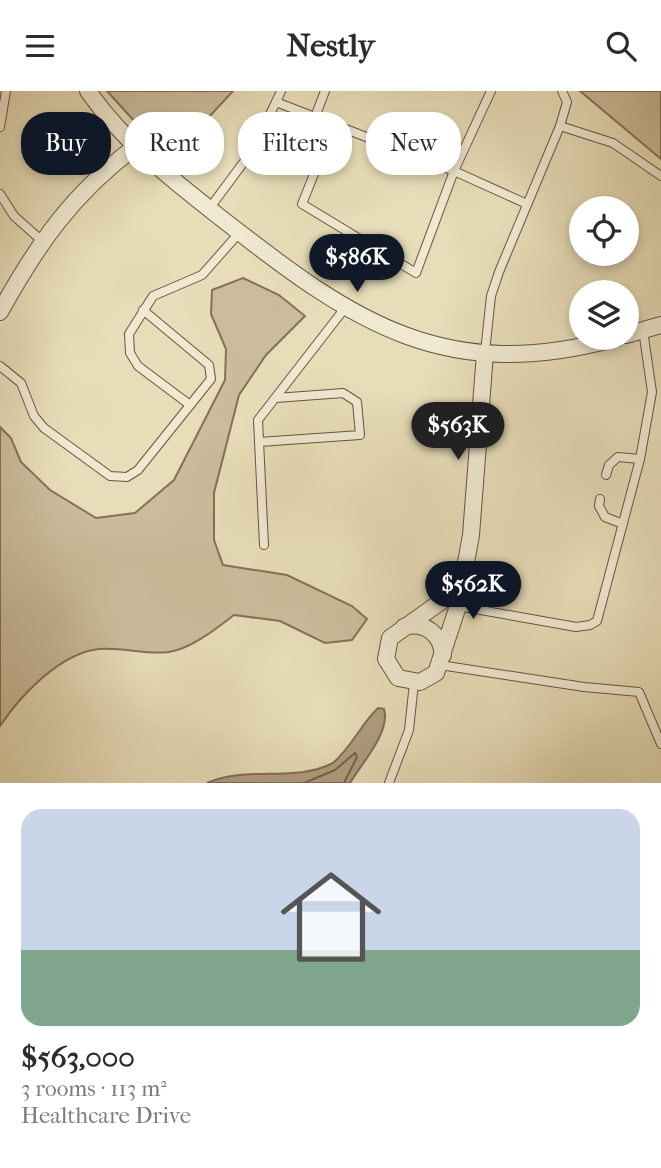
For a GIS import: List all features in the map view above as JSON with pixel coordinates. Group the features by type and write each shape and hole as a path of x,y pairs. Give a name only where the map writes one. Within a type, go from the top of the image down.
{"street":[{"path":"88,91 125,135"},
{"path":"0,313 41,240 81,192 125,155"},
{"path":"168,175 209,209 345,308 425,343 485,353 551,351 569,347"},
{"path":"639,331 661,325"},
{"path":"463,577 446,598 396,631 387,645 387,663 398,678 414,683 425,681 440,664 458,606 471,535 485,353"},
{"path":"396,631 412,625 426,628 440,641 440,664"}],"lane":[{"path":"0,127 6,91"},
{"path":"209,209 252,151 281,91"},
{"path":"317,112 325,91"},
{"path":"461,156 491,91"},
{"path":"485,353 491,296 560,126 567,102 562,91"},
{"path":"276,102 302,112"},
{"path":"560,126 613,143 661,176"},
{"path":"461,174 527,204"},
{"path":"314,175 302,204 416,273 453,175"},
{"path":"0,194 14,216 41,240"},
{"path":"190,405 138,366 132,358 129,334 143,310 158,292 202,275 240,232"},
{"path":"264,545 258,420 345,308"},
{"path":"0,366 24,387 39,423 114,477 127,477 138,470 211,379 211,368 143,310"},
{"path":"458,606 576,627 590,625 600,613 640,459 652,384 643,330"},
{"path":"259,442 360,435 357,402 343,393 276,398"},
{"path":"606,475 608,465 618,457 640,459"},
{"path":"600,499 599,506 605,517 623,524"},
{"path":"440,664 584,687 639,692 661,744"},
{"path":"389,783 409,730 414,683"}],"shaded area":[{"path":"107,91 233,91 214,112 126,112"},
{"path":"580,91 661,91 661,159"},
{"path":"243,278 279,295 305,316 266,355 239,395 214,493 214,540 223,565 287,575 352,606 367,619 352,640 325,643 280,621 234,615 186,647 169,652 99,649 84,652 42,678 18,702 0,726 0,427 11,438 21,462 50,490 96,518 135,513 174,480 225,380 226,349 211,314 212,290"}],"water":[{"path":"378,708 384,709 383,728 350,783 207,783 238,775 303,772 333,763"}]}
